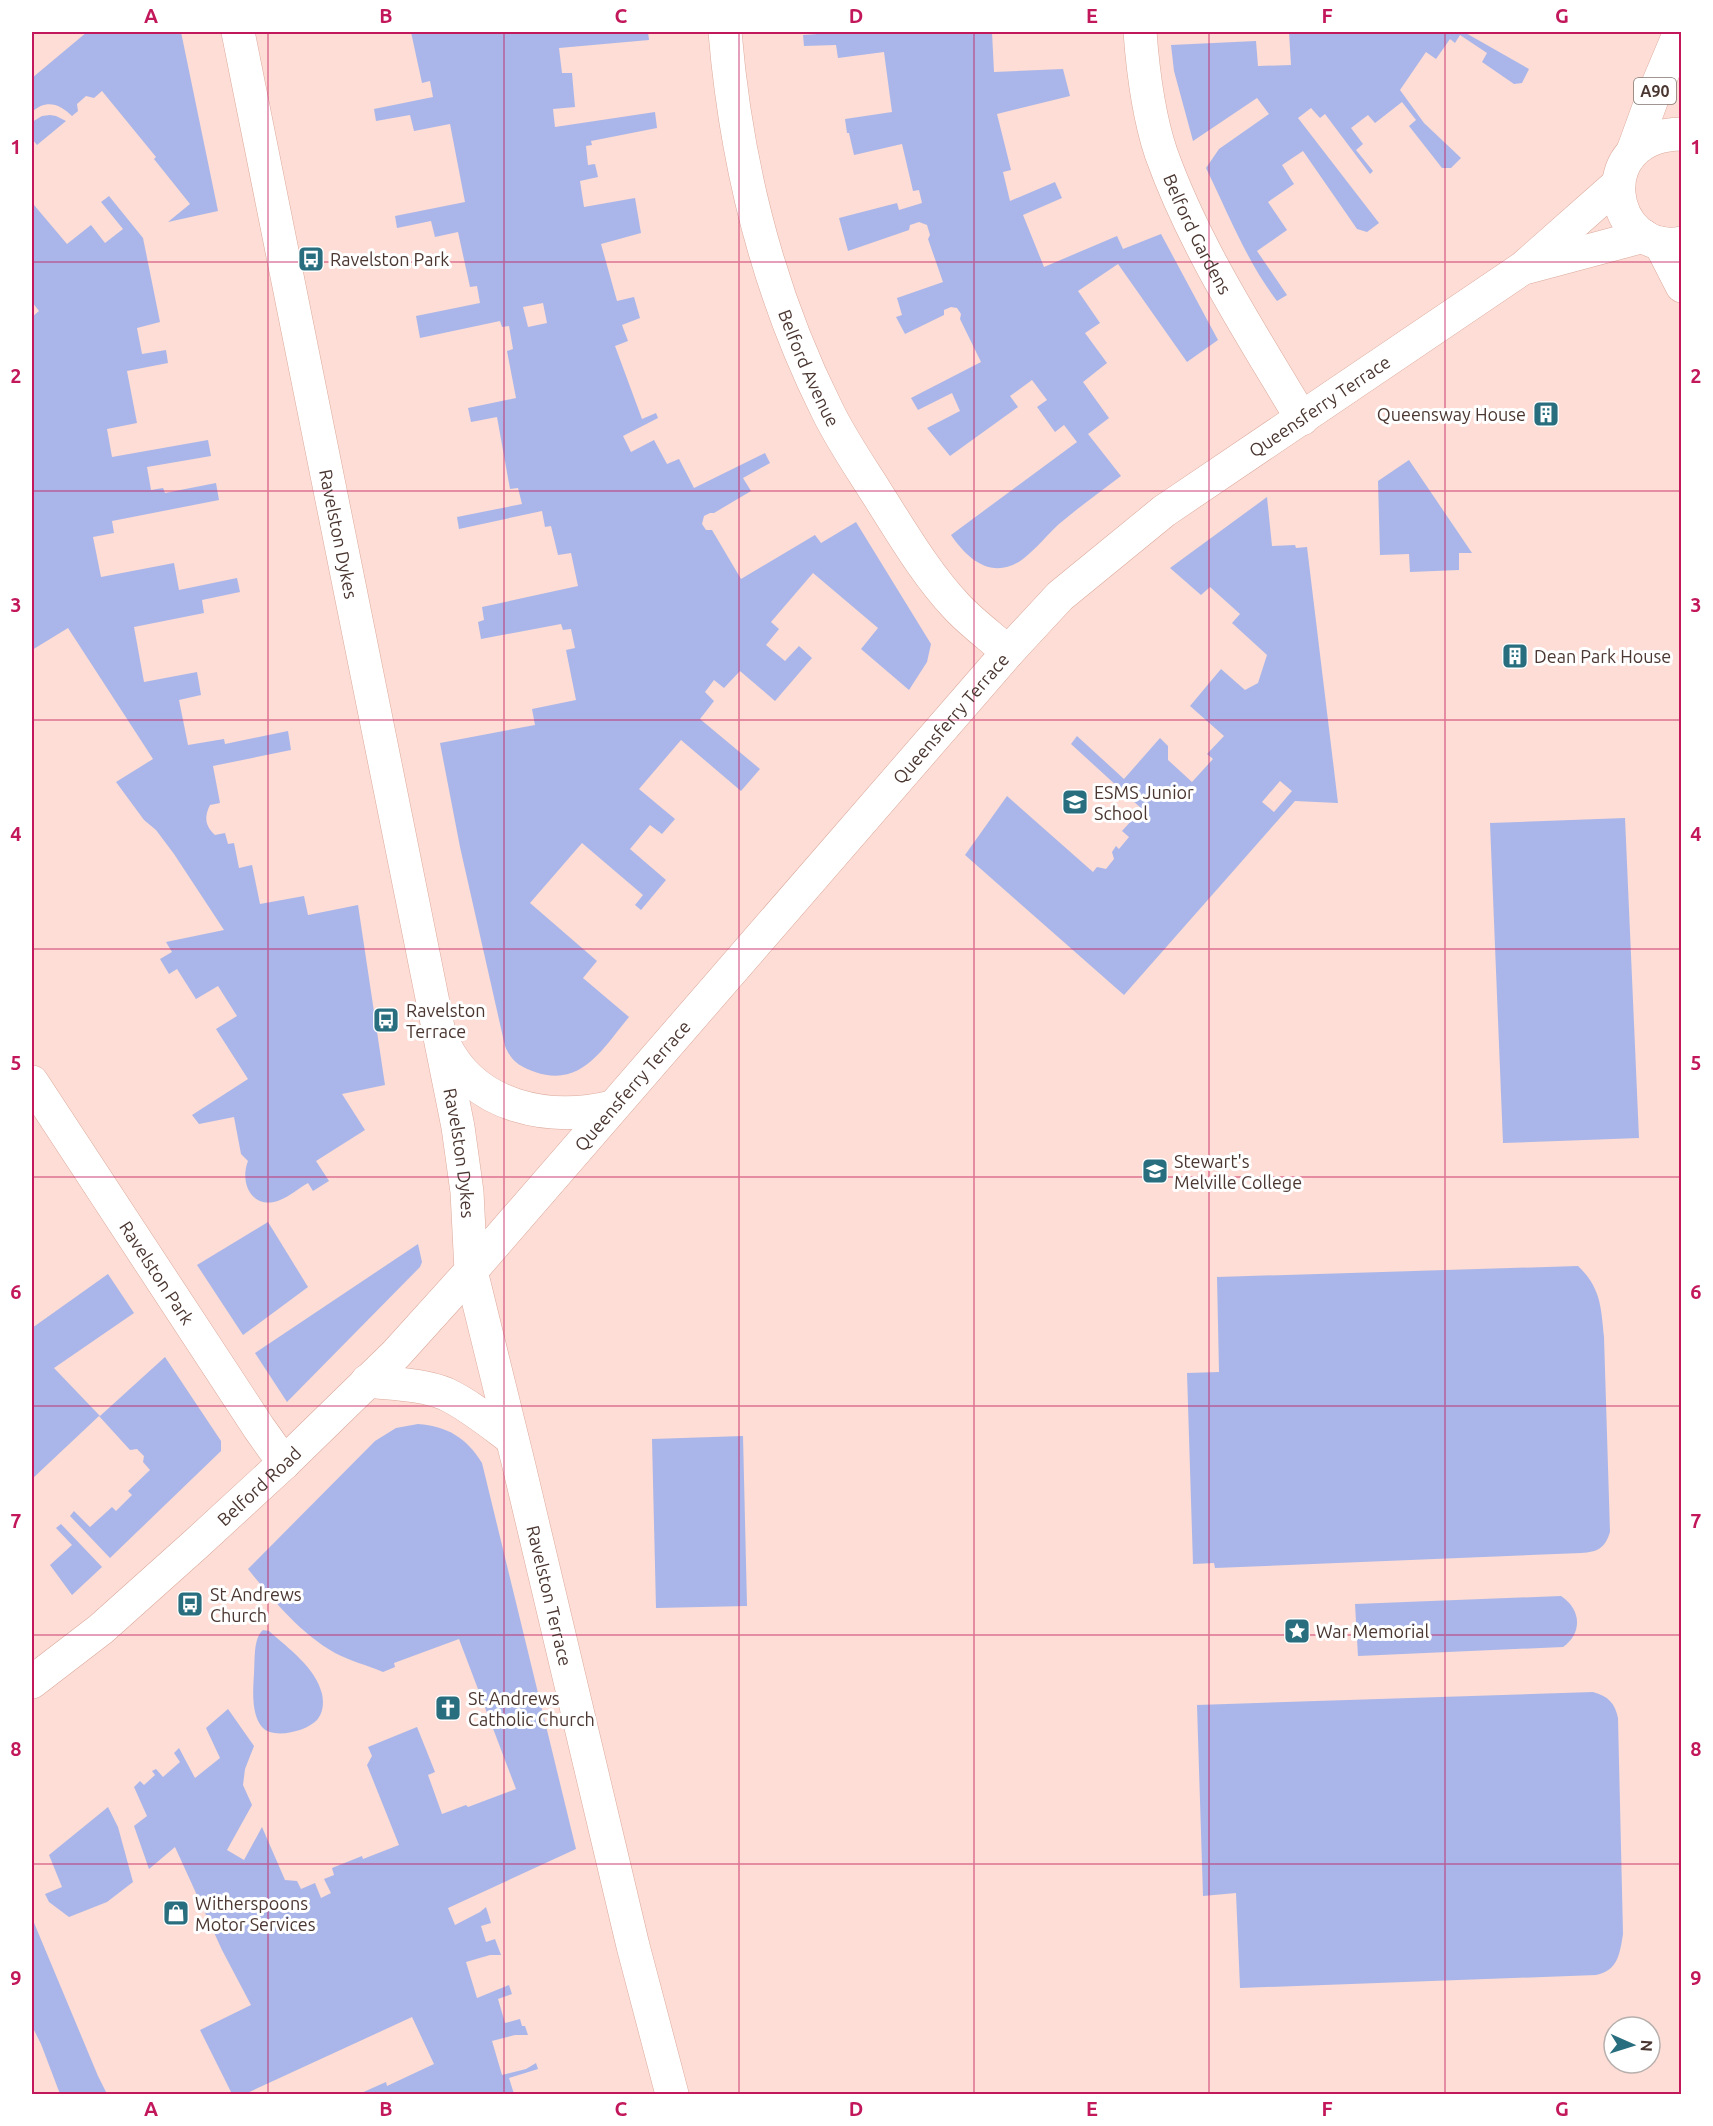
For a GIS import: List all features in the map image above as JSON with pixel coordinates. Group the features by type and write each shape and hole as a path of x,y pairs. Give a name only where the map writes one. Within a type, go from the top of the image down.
{"street":[{"name":"Ravelston Dykes","path":"238,32 440,1036 461,1148 471,1271"},
{"name":"Belford Avenue","path":"725,32 734,109 748,186 778,296 803,359 828,412 915,553 958,608 1008,652"},
{"name":"Belford Gardens","path":"1140,32 1150,112 1161,151 1179,197 1199,243 1302,419"},
{"name":"A90","path":"1618,184 1623,166 1633,151 1680,32"},
{"path":"1633,151 1647,140 1664,134 1682,134"},
{"name":"Queensferry Terrace","path":"471,1271 1008,652 1060,596 1164,511 1524,268 1618,184"},
{"path":"1618,184 1618,199 1624,214 1632,226 1662,241 1682,286"},
{"name":"Queensferry Terrace","path":"1524,268 1662,241"},
{"name":"Ravelston Dykes","path":"440,1036 450,1056 462,1071 493,1095 516,1105 540,1112 561,1114 591,1112 612,1107"},
{"name":"Ravelston Park","path":"32,1082 259,1428 284,1462"},
{"name":"Belford Road","path":"32,1682 101,1629 284,1462 396,1354 471,1271"},
{"name":"Ravelston Terrace","path":"471,1271 633,1946 672,2094"},
{"path":"368,1382 426,1388 445,1394 476,1412 512,1438"}],"shaded area":[{"path":"87,32 181,32 218,211 168,222 190,204 154,159 156,157 102,91 94,98 86,96 77,104 78,111 72,116 63,108 48,104 32,112 32,78"},
{"path":"411,32 648,32 649,40 559,48 562,73 572,73 575,107 553,109 555,127 655,112 657,128 591,141 592,145 586,146 588,165 595,164 598,177 580,181 584,207 635,198 641,233 601,244 617,301 634,297 640,318 622,325 628,341 615,346 642,419 656,413 658,418 623,436 631,452 654,440 667,464 679,459 694,488 765,453 770,463 743,478 751,491 714,513 704,516 702,524 706,530 712,530 741,579 815,535 821,543 856,522 931,644 927,662 909,690 861,649 878,628 813,573 771,622 779,629 766,645 785,661 799,646 812,658 775,701 740,671 724,688 714,680 705,692 714,701 700,719 760,769 741,791 681,740 639,789 675,819 662,834 650,825 630,849 666,880 641,910 635,905 643,895 582,843 530,903 597,961 583,978 629,1017 590,1062 566,1075 551,1076 525,1068 513,1060 505,1046 460,847 440,743 535,725 532,709 576,700 566,650 575,648 571,629 563,630 561,624 481,639 478,622 484,620 482,607 578,586 571,553 558,555 551,526 545,527 542,511 459,529 457,517 522,504 518,488 510,489 497,417 471,422 468,408 516,398 507,351 513,349 509,326 502,327 500,321 420,338 416,316 480,303 477,286 470,287 458,232 435,237 431,221 397,228 395,216 465,202 450,124 414,131 410,115 376,121 374,109 433,97 430,81 422,83","holes":["543,303 547,323 528,327 523,307"]},
{"path":"846,32 992,32 994,72 1063,69 1070,96 997,114 1011,170 1003,172 1010,201 1055,182 1062,198 1023,215 1044,267 1117,236 1123,249 1161,234 1218,340 1187,362 1118,264 1078,291 1100,323 1085,333 1107,363 1083,382 1109,418 1088,434 1121,476 1055,528 1028,555 1012,565 992,568 982,565 965,552 951,535 1077,442 1064,425 1055,432 1037,407 1047,400 1032,380 1010,396 1018,407 950,456 927,428 960,411 952,393 918,410 911,398 981,362 957,308 951,307 944,310 944,315 905,334 896,317 902,315 897,298 943,282 928,239 930,235 927,225 919,222 910,225 909,230 848,251 839,218 897,203 899,210 922,203 919,190 913,191 902,144 854,155 849,133 847,133 845,119 892,112 884,52 838,58 836,45 804,46 803,35"},
{"path":"1289,32 1464,32 1529,69 1522,83 1514,84 1482,62 1487,53 1460,35 1455,43 1450,39 1436,59 1426,52 1400,90 1424,123 1461,158 1451,168 1442,168 1409,126 1416,120 1402,102 1375,123 1368,115 1351,128 1363,144 1356,150 1373,171 1370,174 1325,114 1320,118 1311,108 1298,118 1379,223 1367,232 1357,229 1303,151 1282,165 1294,184 1268,202 1287,230 1257,251 1287,295 1277,301 1247,254 1206,168 1219,149 1269,114 1257,98 1193,141 1174,71 1171,45 1256,41 1258,66 1291,65"},
{"path":"50,115 66,121 37,145 32,139 32,122 42,116"},
{"path":"109,196 143,238 160,322 137,328 142,354 166,350 168,363 127,371 137,423 107,429 112,457 208,440 211,456 147,467 151,490 163,488 165,493 216,483 219,500 112,521 114,533 93,537 101,577 174,563 179,590 237,578 240,592 202,600 204,613 134,627 144,682 197,672 201,695 179,700 188,745 224,739 225,744 288,731 291,750 213,766 220,803 210,805 206,817 207,825 215,835 225,833 228,844 234,843 239,868 252,865 260,904 304,896 308,915 358,905 385,1085 342,1094 365,1130 316,1161 329,1181 313,1191 308,1183 283,1199 271,1202 262,1202 250,1193 245,1178 248,1161 241,1154 234,1117 199,1124 192,1115 248,1079 216,1029 237,1016 218,986 196,999 177,969 169,974 160,959 172,952 166,942 224,930 174,854 156,830 144,820 116,782 153,759 68,628 32,650 32,317 39,311 32,302 32,208 34,205 67,244 91,225 105,243 123,229 101,202"},
{"path":"1409,460 1472,553 1459,553 1459,570 1410,572 1409,554 1380,555 1378,481"},
{"path":"1267,497 1272,546 1307,547 1338,803 1295,801 1124,995 965,855 1007,796 1093,872 1097,867 1106,869 1114,859 1112,852 1116,846 1119,849 1129,837 1122,831 1142,809 1071,744 1077,736 1124,779 1160,738 1168,746 1168,760 1192,782 1213,759 1207,754 1224,736 1190,706 1221,669 1245,690 1258,683 1267,655 1232,623 1240,614 1210,587 1201,595 1170,568","holes":["1280,781 1292,791 1274,812 1262,802"]},
{"path":"1625,818 1639,1138 1503,1143 1490,823"},
{"path":"268,1222 308,1287 243,1335 197,1265"},
{"path":"418,1244 422,1262 420,1267 287,1402 255,1353"},
{"path":"1578,1266 1596,1290 1601,1307 1604,1337 1610,1532 1606,1542 1600,1548 1592,1552 1581,1553 1215,1568 1214,1563 1193,1564 1187,1373 1219,1372 1217,1277"},
{"path":"108,1274 134,1313 54,1368 100,1416 165,1357 221,1441 221,1451 110,1558 70,1516 74,1511 90,1527 112,1507 116,1511 132,1495 128,1491 150,1470 143,1462 144,1456 137,1449 130,1450 99,1416 32,1479 32,1328"},
{"path":"418,1424 438,1427 455,1435 470,1447 482,1463 576,1849 448,1908 455,1925 486,1907 491,1923 481,1926 486,1942 495,1939 501,1955 490,1955 466,1962 477,1998 509,1985 512,1994 498,1999 505,2023 520,2019 528,2035 515,2035 492,2041 502,2075 526,2069 536,2063 538,2069 509,2078 514,2094 359,2094 386,2082 387,2086 434,2064 412,2017 245,2094 232,2094 200,2030 251,2005 222,1950 175,1847 149,1869 134,1826 147,1816 134,1787 140,1781 144,1785 155,1775 152,1771 156,1769 163,1777 180,1762 174,1753 179,1748 195,1778 220,1758 206,1728 228,1709 254,1746 245,1769 243,1785 252,1805 227,1850 244,1860 262,1827 285,1880 297,1881 301,1889 315,1883 321,1898 331,1893 324,1879 334,1875 332,1868 399,1845 367,1765 372,1756 368,1747 417,1727 435,1772 428,1775 442,1814 516,1789 459,1639 394,1663 395,1667 383,1672 335,1653 322,1645 277,1604 248,1569 375,1441 396,1428"},
{"path":"743,1436 747,1606 656,1608 652,1439"},
{"path":"61,1524 102,1567 72,1595 50,1565 72,1545 56,1528"},
{"path":"1561,1596 1573,1607 1577,1621 1574,1635 1563,1647 1358,1656 1355,1604"},
{"path":"263,1630 269,1631 300,1659 319,1685 323,1697 322,1711 317,1720 306,1728 274,1733 267,1731 258,1722 253,1702 253,1687 256,1644"},
{"path":"1593,1692 1610,1701 1618,1718 1623,1934 1617,1960 1609,1970 1596,1975 1240,1988 1236,1893 1203,1896 1197,1705"},
{"path":"108,1807 118,1827 133,1882 107,1902 69,1917 49,1902 45,1894 62,1887 49,1855"},
{"path":"32,1918 107,2094 60,2094 32,2026"}],"place":[{"name":"Ravelston Park","path":"311,259"},
{"name":"Queensway House","path":"1546,414"},
{"name":"Dean Park House","path":"1515,656"},
{"name":"ESMS Junior School","path":"1075,802"},
{"name":"Ravelston Terrace","path":"386,1020"},
{"name":"Stewart's Melville College","path":"1155,1171"},
{"name":"St Andrews Church","path":"190,1604"},
{"name":"War Memorial","path":"1297,1631"},
{"name":"St Andrews Catholic Church","path":"448,1708"},
{"name":"Witherspoons Motor Services","path":"176,1913"}]}
